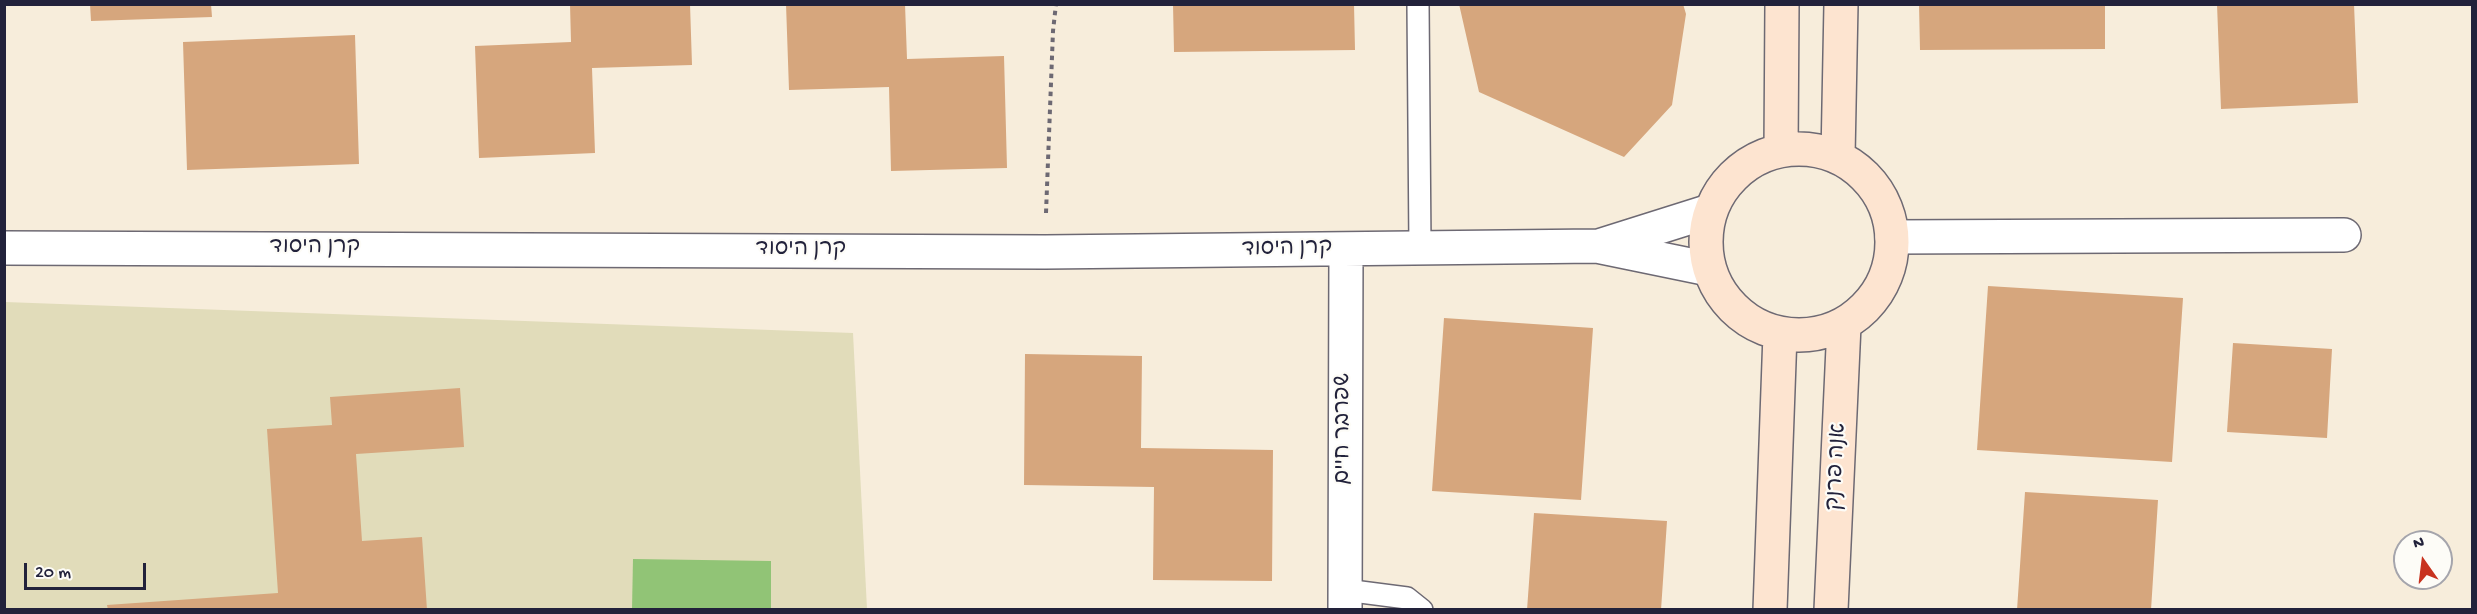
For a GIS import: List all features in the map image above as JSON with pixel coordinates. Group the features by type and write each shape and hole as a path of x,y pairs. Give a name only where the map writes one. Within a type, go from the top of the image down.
{"street":[{"path":"1781,150 1782,4"},
{"path":"1838,156 1841,4"},
{"path":"1805,148 1838,156 1865,174 1884,200 1892,237 1887,276 1870,304 1844,325 1813,335 1780,334 1748,321 1723,298 1709,269 1705,244 1710,211 1726,183 1750,161 1781,150 1805,148"},
{"name":"קרן היסוד","path":"1597,246 1710,211"},
{"path":"1892,237 2344,235"},
{"name":"קרן היסוד","path":"4,248 1045,252 1597,246 1709,269"},
{"name":"שפרבר חיים","path":"1345,600 1346,249"},
{"name":"אנה פרנק","path":"1831,609 1844,325"},
{"path":"1770,609 1780,334"}],"lane":[{"path":"1418,4 1420,248"},
{"path":"1345,600 1407,598 1422,609"}],"path":[{"path":"1045,252 1053,31 1056,4"}],"shaded area":[{"path":"5,302 853,333 867,609 5,610"}],"green space":[{"path":"633,559 771,561 771,609 632,609"}],"building":[{"path":"90,4 211,4 212,17 91,21"},
{"path":"570,4 690,4 692,65 592,68 595,153 479,158 475,46 571,42"},
{"path":"786,4 905,4 907,59 1004,56 1007,168 891,171 889,87 789,90"},
{"path":"1173,4 1354,4 1355,50 1174,52"},
{"path":"1459,4 1683,4 1686,14 1672,105 1624,157 1479,92"},
{"path":"1919,4 2105,4 2105,49 1920,50"},
{"path":"2217,4 2354,4 2358,103 2221,109"},
{"path":"355,35 359,164 187,170 183,42"},
{"path":"1988,286 2183,298 2172,462 1977,450"},
{"path":"1444,318 1593,328 1581,500 1432,491"},
{"path":"2233,343 2332,349 2327,438 2227,432"},
{"path":"1025,354 1142,356 1141,448 1273,450 1272,581 1153,580 1154,487 1024,485"},
{"path":"460,388 464,447 356,454 362,541 422,537 427,610 108,610 107,605 278,593 267,429 332,425 330,397"},
{"path":"2025,492 2158,500 2151,610 2017,610"},
{"path":"1534,513 1667,521 1661,610 1527,610"}]}
